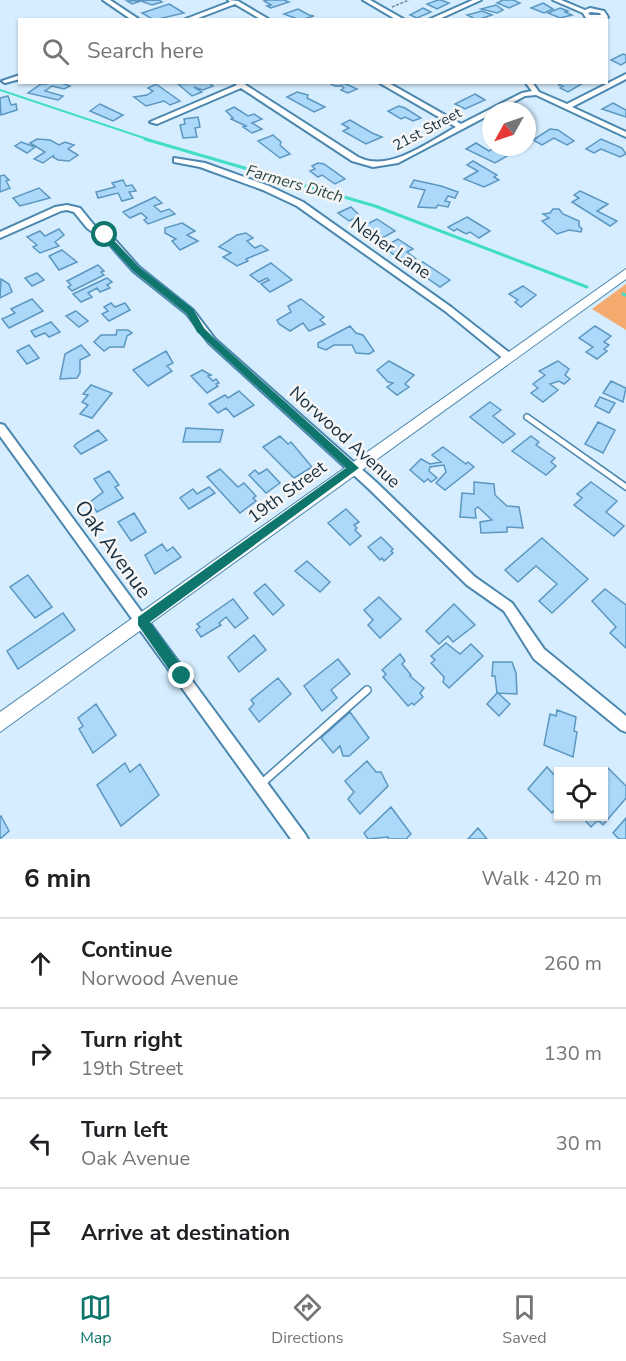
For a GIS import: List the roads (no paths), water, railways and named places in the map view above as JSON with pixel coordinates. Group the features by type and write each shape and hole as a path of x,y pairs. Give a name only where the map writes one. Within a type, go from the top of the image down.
{"street":[{"path":"106,0 134,18"},
{"path":"366,0 398,18"},
{"path":"436,18 478,0"},
{"path":"556,0 585,12"},
{"path":"191,18 233,1 263,18"},
{"path":"5,81 18,78"},
{"path":"568,106 624,78"},
{"path":"154,122 238,84"},
{"name":"21st Street","path":"238,84 356,159 373,166 387,165 402,159 482,116"},
{"path":"385,84 461,127"},
{"path":"530,84 537,93 626,135"},
{"name":"21st Street","path":"508,102 524,94 537,93"},
{"name":"Neher Lane","path":"177,160 202,165 293,200 448,309 508,357"},
{"name":"Norwood Avenue","path":"0,235 63,208 77,210 90,226 113,243 136,269 190,312 201,330 212,341 353,468 471,581 508,608 539,654 626,725"},
{"name":"19th Street","path":"0,723 626,273"},
{"name":"Oak Avenue","path":"0,428 300,839"}],"lane":[{"path":"527,417 626,487"},
{"path":"260,785 367,690"}],"waterway":[{"name":"Farmers Ditch","path":"0,90 150,140"},
{"name":"Farmers Ditch","path":"145,139 375,206 587,287"}]}
